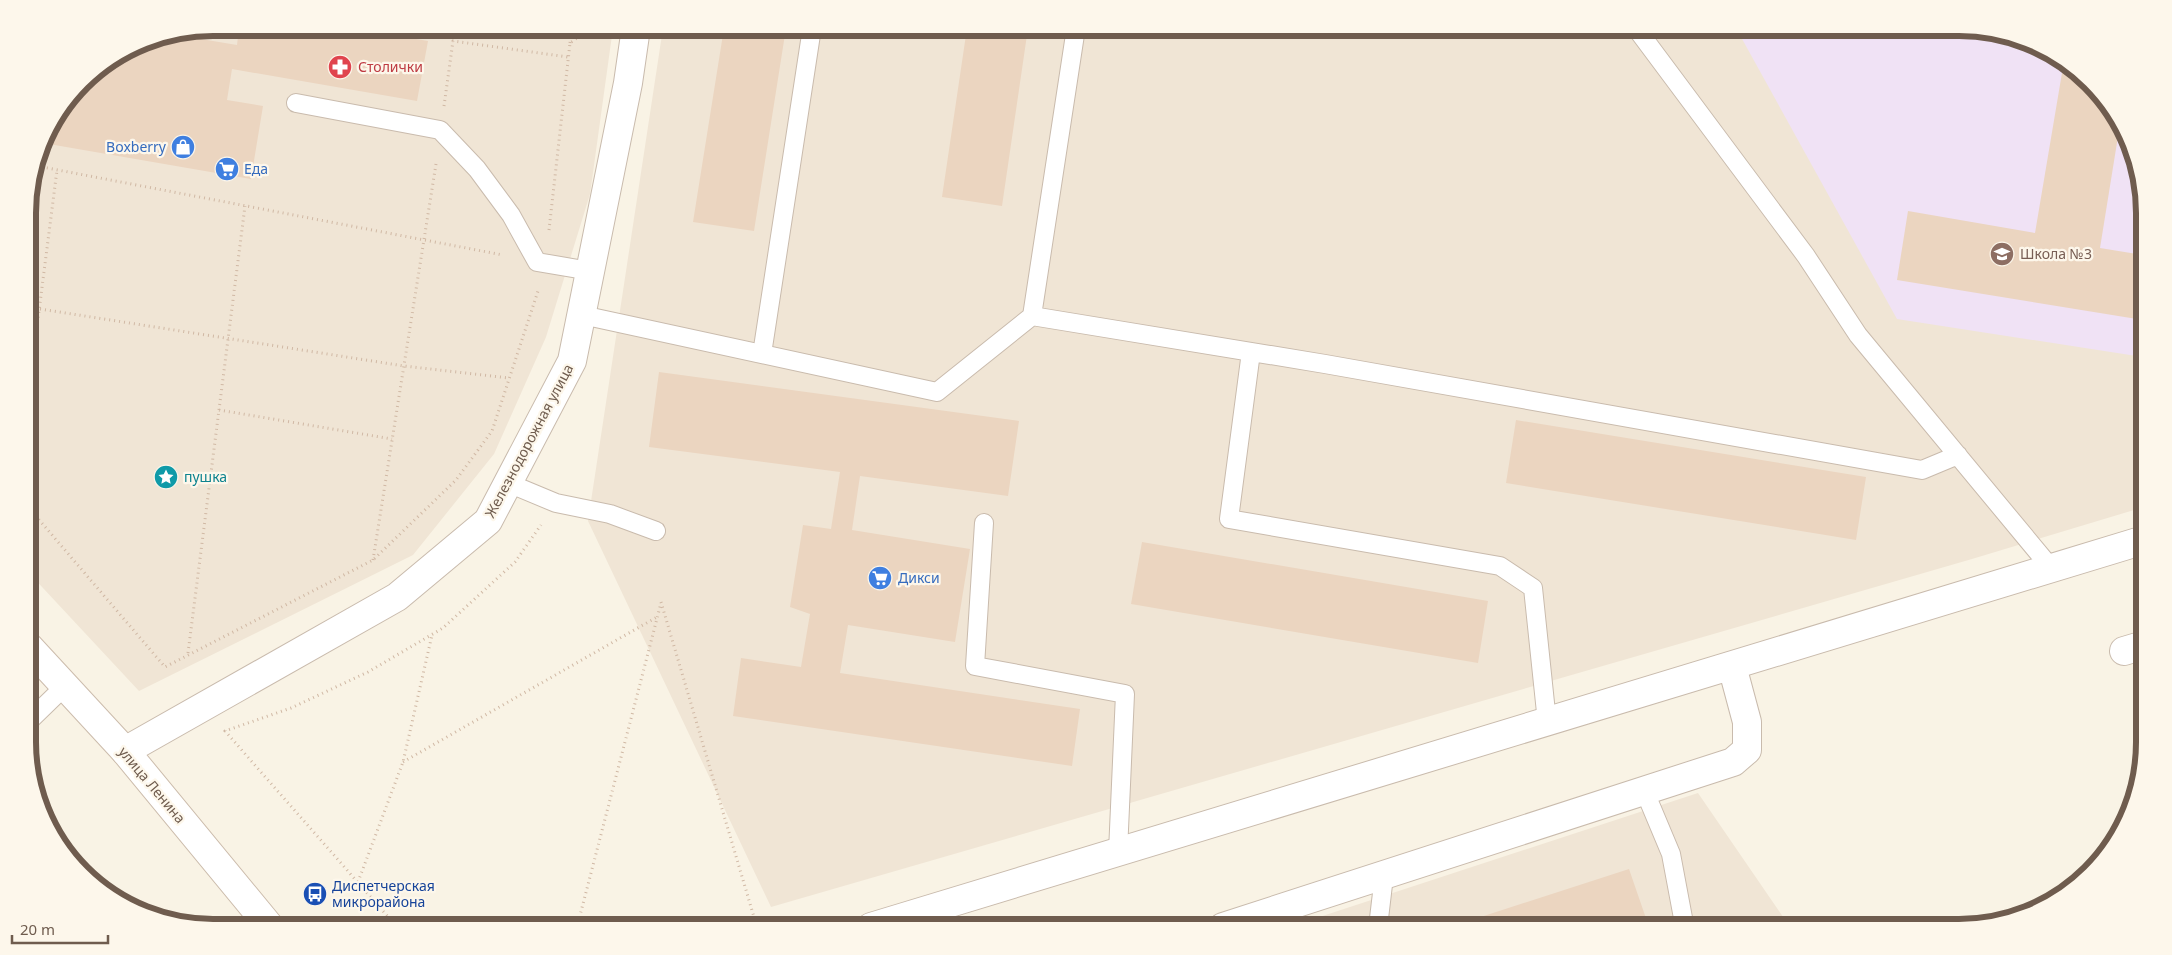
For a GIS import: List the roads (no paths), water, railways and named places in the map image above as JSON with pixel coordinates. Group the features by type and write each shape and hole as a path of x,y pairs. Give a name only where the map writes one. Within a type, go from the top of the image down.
{"street":[{"name":"Железнодорожная улица","path":"125,751 397,597 488,521 572,361 628,83 635,36"},
{"path":"897,919 2136,542"},
{"name":"улица Ленина","path":"36,655 125,751 263,919"},
{"path":"1249,919 1733,762 1747,750 1747,722 1732,666"}],"lane":[{"path":"762,354 811,36"},
{"path":"582,315 937,392 1032,316 1075,36"},
{"path":"1642,36 1806,256 1858,335 2051,568"},
{"path":"296,103 440,130 477,169 511,215 541,263 590,271"},
{"path":"1032,316 1251,352 1922,470 1958,455"},
{"path":"1251,352 1229,519 1500,566 1533,588 1547,722"},
{"path":"508,483 556,504 610,514 656,531"},
{"path":"984,523 975,666 1125,694 1118,852"},
{"path":"36,715 64,687"},
{"path":"1644,792 1671,854 1683,919"},
{"path":"1379,919 1384,876"}],"place":[{"name":"Столички","path":"340,67"},
{"name":"Boxberry","path":"183,147"},
{"name":"Еда","path":"227,169"},
{"name":"Школа №3","path":"2002,254"},
{"name":"пушка","path":"166,477"},
{"name":"Дикси","path":"880,578"},
{"name":"Диспетчерская микрорайона","path":"315,894"}]}
